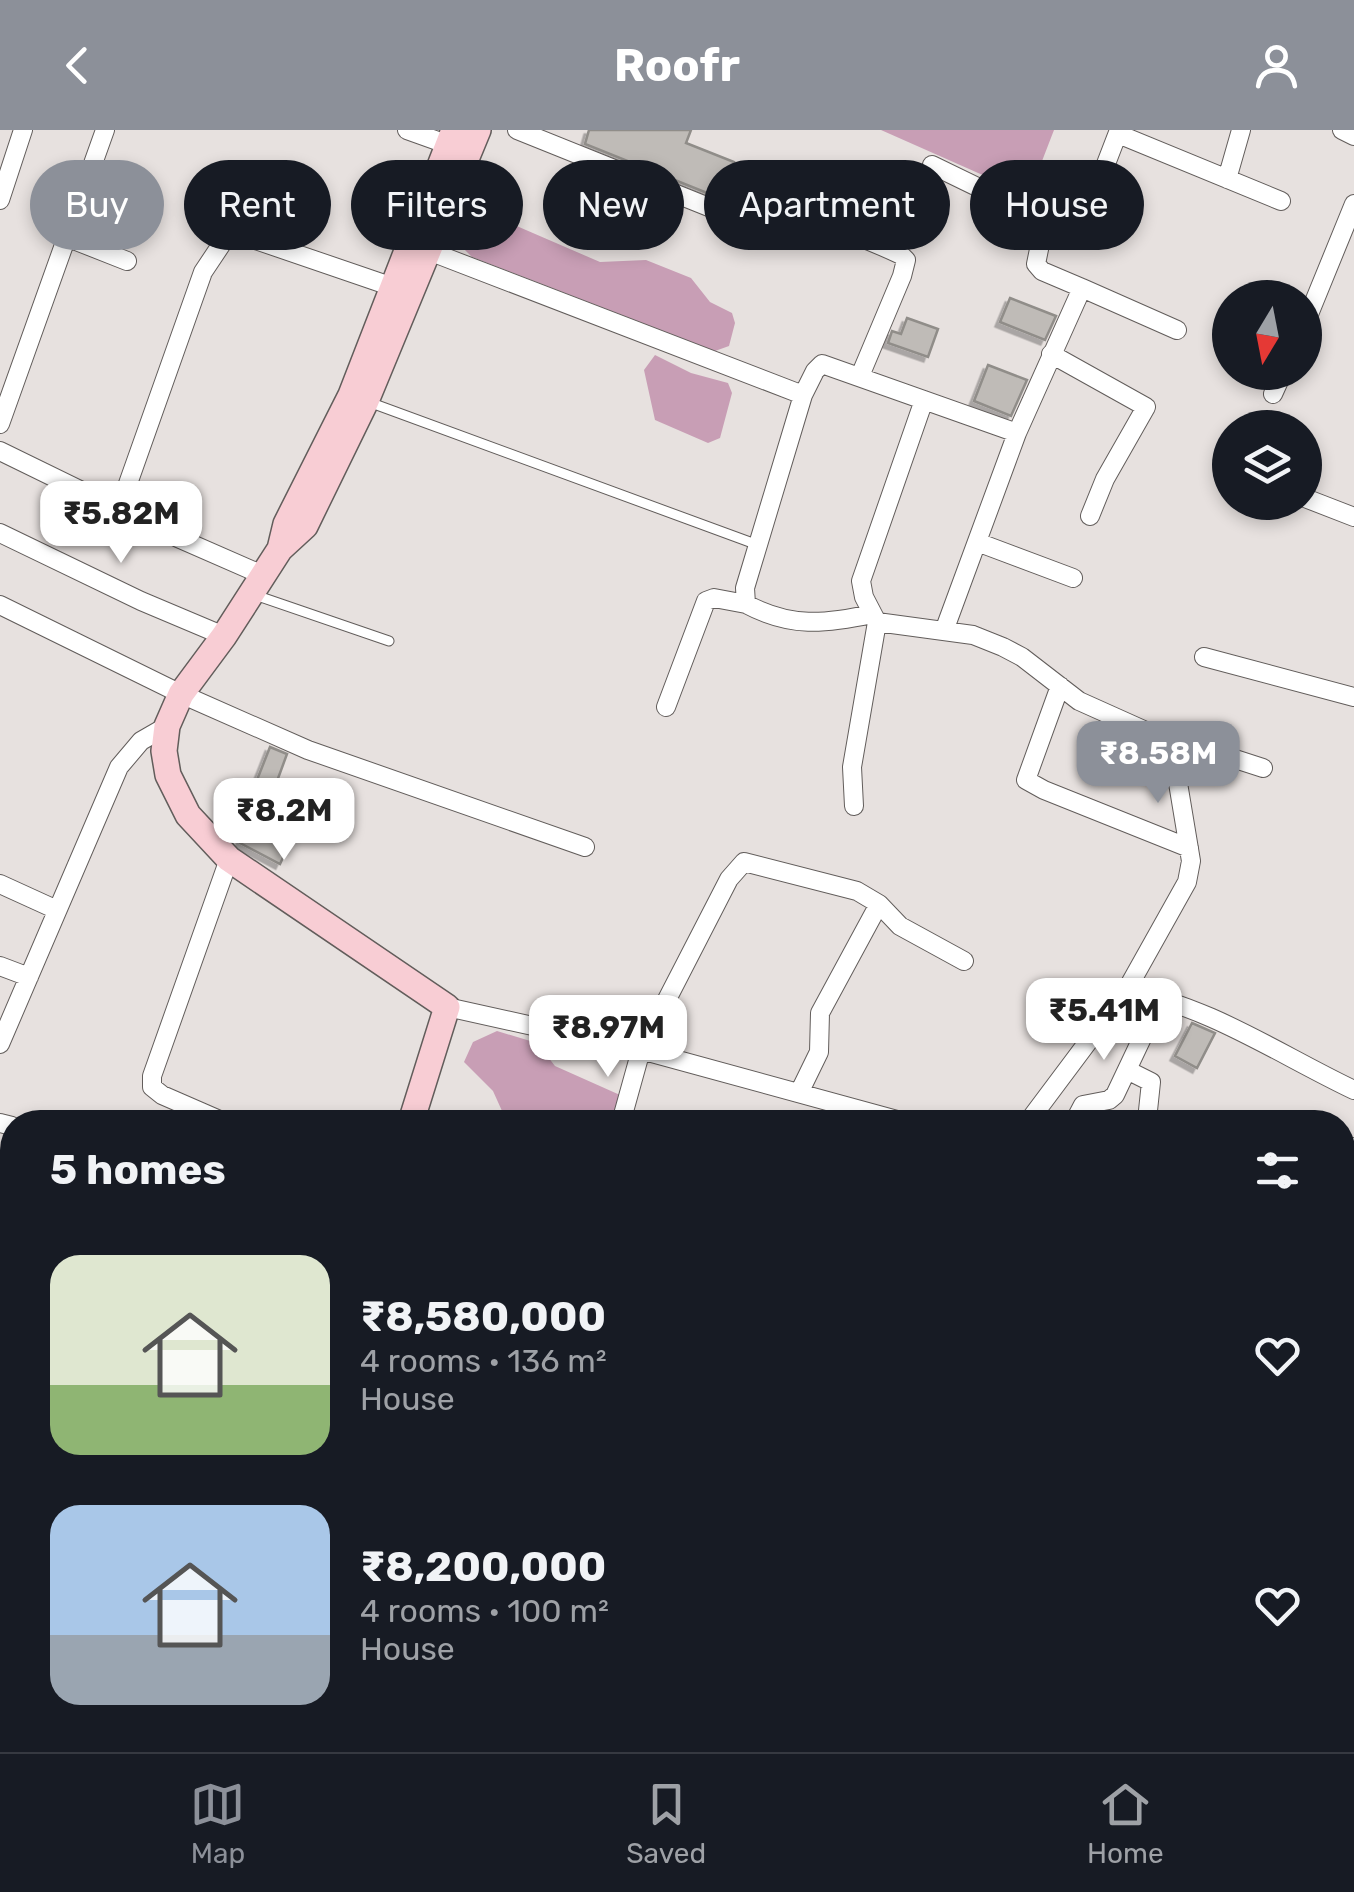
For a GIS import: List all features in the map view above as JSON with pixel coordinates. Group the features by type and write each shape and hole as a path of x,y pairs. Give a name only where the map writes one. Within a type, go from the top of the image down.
{"main road":[{"path":"463,160 478,130"},
{"path":"280,549 286,524 350,395 393,287 417,250"},
{"path":"415,1110 447,1007 229,859 188,815 168,776 164,750 167,726 180,694 224,636 280,549 305,526 366,401 418,250"}],"street":[{"path":"0,200 23,130"},
{"path":"95,160 106,130"},
{"path":"407,130 452,138"},
{"path":"518,130 736,218 764,222 785,217 803,220 901,254 906,260 902,276 860,376"},
{"path":"1227,179 1242,130"},
{"path":"1342,130 1354,136"},
{"path":"1108,160 1119,132 1281,201"},
{"path":"950,174 1045,220 1036,264 1042,271 1177,330"},
{"path":"1322,282 1354,204"},
{"path":"119,509 203,272 226,236 242,235 393,287"},
{"path":"0,424 61,250"},
{"path":"99,250 127,261"},
{"path":"427,250 803,395"},
{"path":"944,631 1017,434 1082,288"},
{"path":"1051,354 1146,407 1105,478 1090,516"},
{"path":"746,604 745,588 803,395 822,364 1017,434"},
{"path":"1272,394 1274,390"},
{"path":"854,806 852,766 874,618 861,581 924,400"},
{"path":"0,451 119,509 258,585"},
{"path":"1322,504 1354,516"},
{"path":"0,533 141,602 224,636"},
{"path":"976,542 1073,578"},
{"path":"666,707 706,601 714,598 815,624 874,618 973,636 1022,657 1093,708 1157,736 1167,746 1174,759 1191,871 1126,991 1037,1110"},
{"path":"0,604 180,694 308,750 585,848"},
{"path":"1204,658 1354,698"},
{"path":"1060,686 1026,780 1189,848"},
{"path":"0,1044 119,767 141,741 167,726"},
{"path":"1167,746 1195,746 1263,768"},
{"path":"197,1110 152,1087 152,1076 229,859"},
{"path":"625,1110 641,1050 722,892 744,862 857,891 879,904 892,920 964,961"},
{"path":"0,884 57,910"},
{"path":"799,1093 818,1052 820,1013 879,904"},
{"path":"0,966 29,976"},
{"path":"1126,991 1161,998 1232,1028 1354,1090"},
{"path":"1080,1110 1083,1105 1115,1095 1161,998"},
{"path":"447,1007 641,1050 861,1110"},
{"path":"1127,1070 1151,1082 1148,1110"}],"lane":[{"path":"366,401 758,546"},
{"path":"258,585 390,641"}],"shaded area":[{"path":"881,130 1054,130 1042,160 970,160 970,169"},
{"path":"523,229 543,237 543,250 572,250 600,262 646,260 691,278 710,302 732,313 735,323 729,346 715,351 472,257 465,250 523,250"},
{"path":"655,355 691,373 728,383 732,393 720,438 708,443 655,420 644,370"},
{"path":"497,1031 537,1043 555,1066 620,1095 614,1110 502,1110 493,1091 464,1062 473,1042"}],"building":[{"path":"589,130 691,130 686,143 729,160 704,160 704,192 684,184 684,160 625,160 585,144"},
{"path":"1010,298 1056,316 1045,340 1000,322"},
{"path":"907,318 938,329 928,357 888,343 892,331 901,334"},
{"path":"988,365 1027,380 1011,416 974,401"},
{"path":"270,747 287,754 273,792 255,785"},
{"path":"262,791 305,810 280,864 240,843"},
{"path":"1192,1023 1215,1033 1197,1068 1175,1056"}]}
